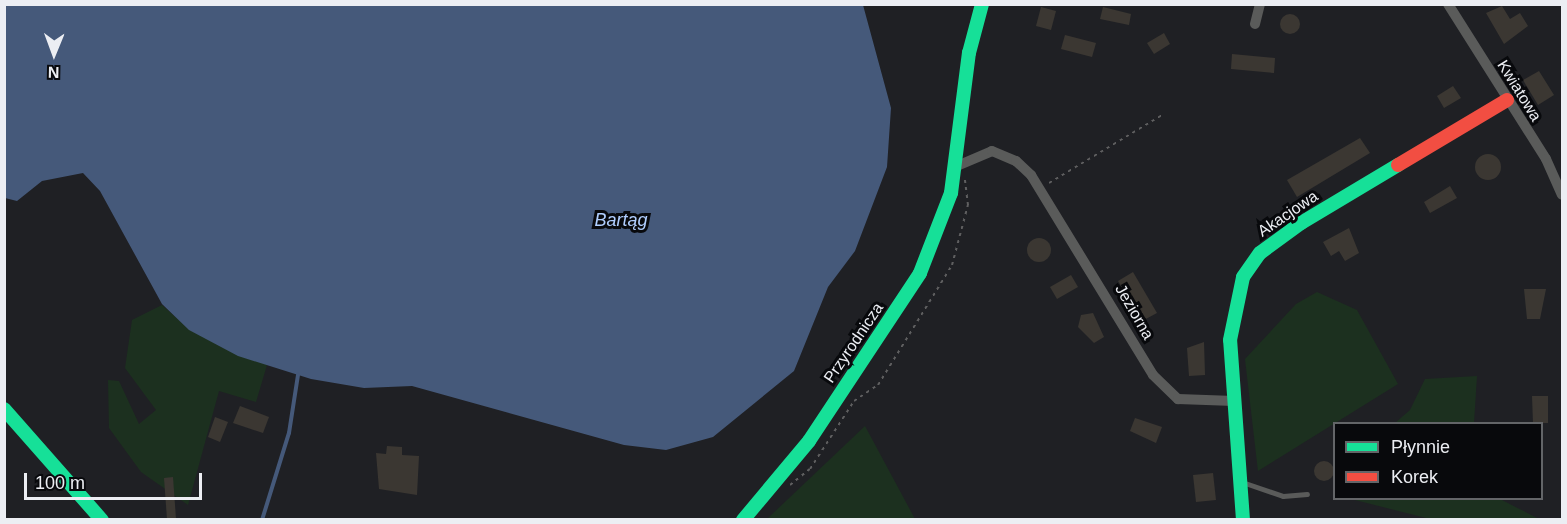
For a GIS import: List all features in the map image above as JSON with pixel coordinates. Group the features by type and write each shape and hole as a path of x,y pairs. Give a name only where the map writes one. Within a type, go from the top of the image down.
{"street":[{"path":"957,166 969,53 982,4"},
{"path":"1255,24 1260,4"},
{"name":"Kwiatowa","path":"1448,4 1563,195"},
{"name":"Akacjowa","path":"1243,519 1234,401 1233,304 1260,254 1301,223 1507,100"},
{"name":"Jeziorna","path":"957,166 992,151 1005,154 1039,189 1153,375 1178,399 1234,401"},
{"name":"Przyrodnicza","path":"743,519 808,441 920,273 941,226 957,166"},
{"path":"4,409 102,519"}],"lane":[{"path":"1241,482 1283,496 1307,494"}],"path":[{"path":"1039,189 1162,115"},
{"path":"786,486 810,469 854,401 878,385 952,265 968,205 967,182 957,166"}],"green space":[{"path":"1317,292 1357,310 1398,384 1337,422 1333,422 1333,424 1258,471 1245,359 1296,304"},
{"path":"162,305 190,330 267,365 256,402 219,391 188,505 141,472 109,428 108,380 119,381 139,424 156,410 125,368 132,320"},
{"path":"1477,376 1474,422 1396,422 1410,410 1425,379"},
{"path":"865,426 915,519 767,519"},
{"path":"1355,500 1502,500 1539,519 1430,519"}],"water":[{"name":"Bartąg","path":"5,4 863,5 891,108 887,167 855,251 828,287 794,371 713,437 666,450 624,445 412,386 364,388 311,379 238,356 189,330 162,304 100,191 83,173 42,181 17,201 5,198"}],"building":[{"path":"1502,6 1510,19 1520,13 1528,26 1504,44 1486,13"},
{"path":"1041,7 1056,11 1051,30 1036,26"},
{"path":"1103,7 1131,14 1129,25 1100,19"},
{"path":"1290,14 1297,17 1300,24 1297,31 1290,34 1283,31 1280,24 1283,17"},
{"path":"1164,33 1170,44 1154,54 1147,43"},
{"path":"1065,35 1096,43 1092,57 1061,49"},
{"path":"1232,54 1275,58 1274,73 1231,69"},
{"path":"1539,71 1554,95 1538,105 1523,80"},
{"path":"1453,86 1461,98 1444,108 1437,96"},
{"path":"1360,138 1370,153 1297,197 1287,180"},
{"path":"1488,154 1497,158 1501,167 1497,176 1488,180 1479,176 1475,167 1479,158"},
{"path":"1450,186 1457,198 1430,213 1424,202"},
{"path":"1349,228 1359,253 1345,261 1339,251 1331,256 1323,242"},
{"path":"1039,238 1044,239 1050,245 1050,255 1044,261 1039,262 1034,261 1028,255 1027,250 1028,245 1034,239"},
{"path":"1133,272 1157,313 1142,321 1118,281"},
{"path":"1071,275 1078,287 1057,299 1050,287"},
{"path":"1524,289 1546,289 1540,319 1527,319"},
{"path":"1093,313 1104,337 1094,343 1078,327 1081,315"},
{"path":"1204,342 1205,375 1189,376 1187,348"},
{"path":"1532,396 1548,396 1548,423 1533,422"},
{"path":"240,406 269,417 263,433 233,423"},
{"path":"215,417 228,422 220,442 208,437"},
{"path":"1135,418 1162,427 1156,443 1130,431"},
{"path":"387,446 402,447 402,455 419,456 417,495 379,489 376,453 386,454"},
{"path":"1320,461 1328,461 1331,464 1333,476 1328,481 1320,481 1314,475 1314,467"},
{"path":"1213,473 1216,500 1196,502 1193,475"},
{"path":"173,477 176,519 167,519 164,478"}],"waterway":[{"path":"262,520 289,433 298,375"}],"traffic: fast":[{"path":"743,520 809,441 920,273 951,193 969,53 982,4"},
{"path":"1243,520 1230,340 1243,277 1260,253 1301,223 1398,165"},
{"path":"4,409 102,520"}],"traffic: jam":[{"path":"1398,165 1507,100"}]}
